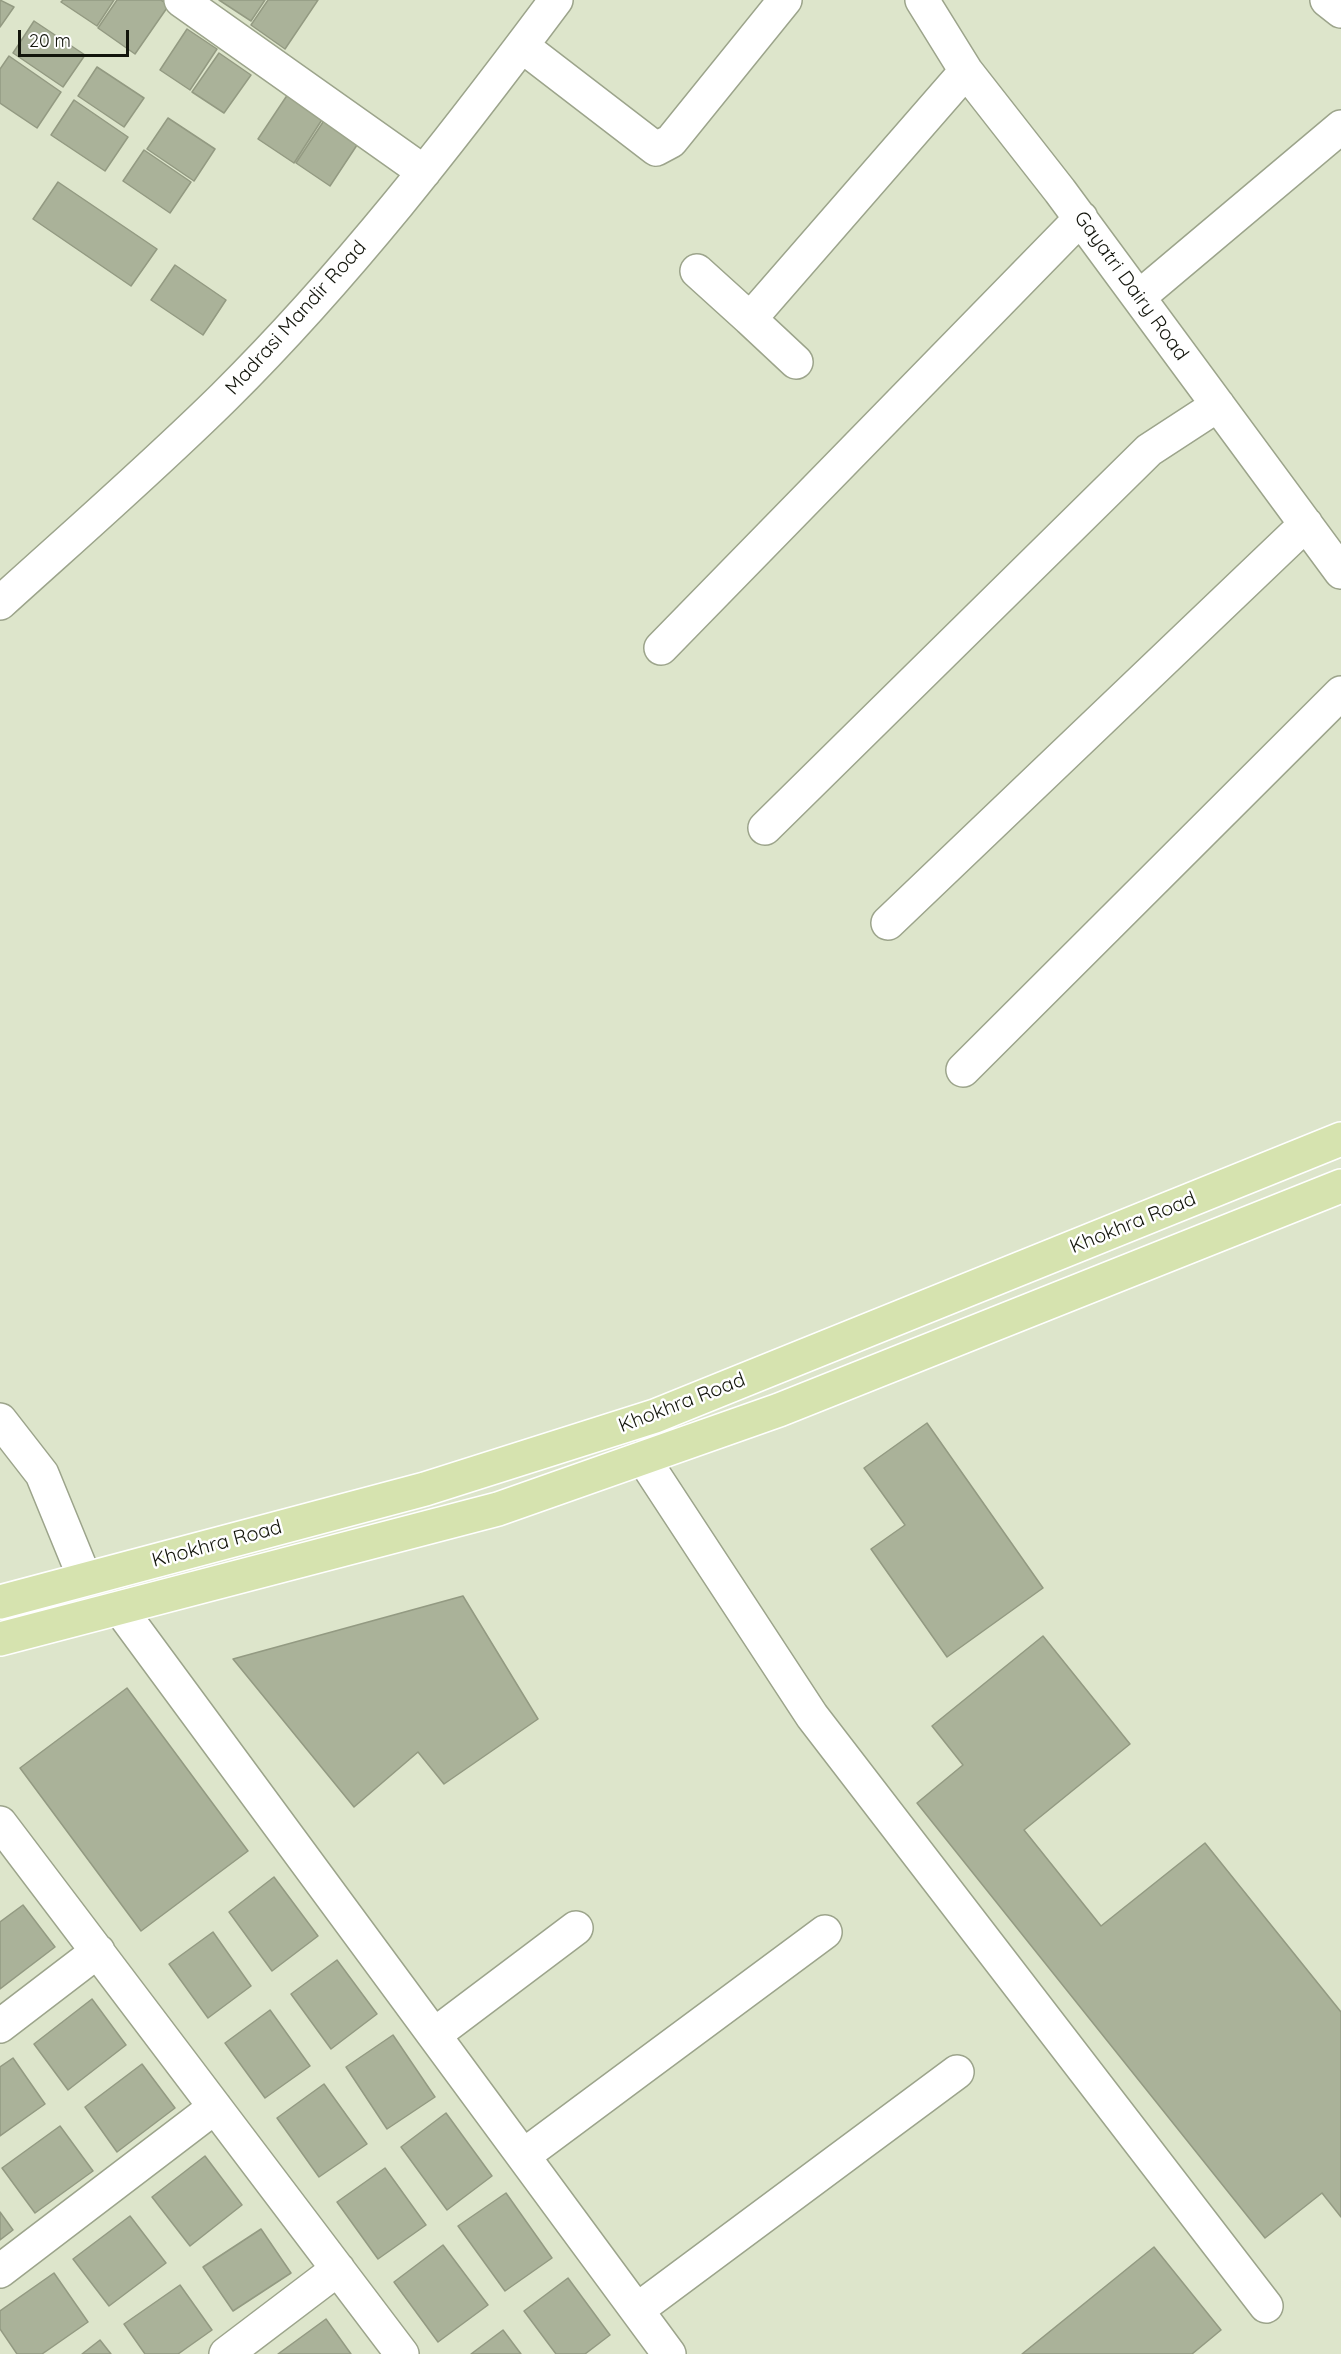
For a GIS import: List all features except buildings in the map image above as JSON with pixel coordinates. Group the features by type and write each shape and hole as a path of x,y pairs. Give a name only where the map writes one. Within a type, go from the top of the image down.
{"main road":[{"name":"Khokhra Road","path":"0,1602 425,1489 655,1416 1341,1138"},
{"name":"Khokhra Road","path":"0,1640 498,1509 779,1410 1341,1186"}],"street":[{"path":"182,0 424,172"},
{"name":"Madrasi Mandir Road","path":"0,603 137,480 224,397 361,248 424,172 556,0"},
{"path":"522,46 656,149 671,141 785,0"},
{"name":"Gayatri Dairy Road","path":"922,0 966,71 1081,218 1341,572"},
{"path":"1328,0 1341,11"},
{"path":"750,319 966,71"},
{"path":"1139,297 1341,127"},
{"path":"661,648 1081,218"},
{"path":"697,271 796,362"},
{"path":"765,828 1149,450 1218,405"},
{"path":"888,923 1306,524"},
{"path":"963,1070 1341,693"},
{"path":"0,1420 42,1474 85,1579"},
{"path":"643,1458 812,1716 1266,2306"},
{"path":"120,1609 669,2354"},
{"path":"0,1823 402,2354"},
{"path":"434,2035 576,1928"},
{"path":"523,2156 825,1932"},
{"path":"0,2026 98,1952"},
{"path":"637,2310 957,2072"},
{"path":"0,2271 215,2107"},
{"path":"226,2354 338,2269"}]}
